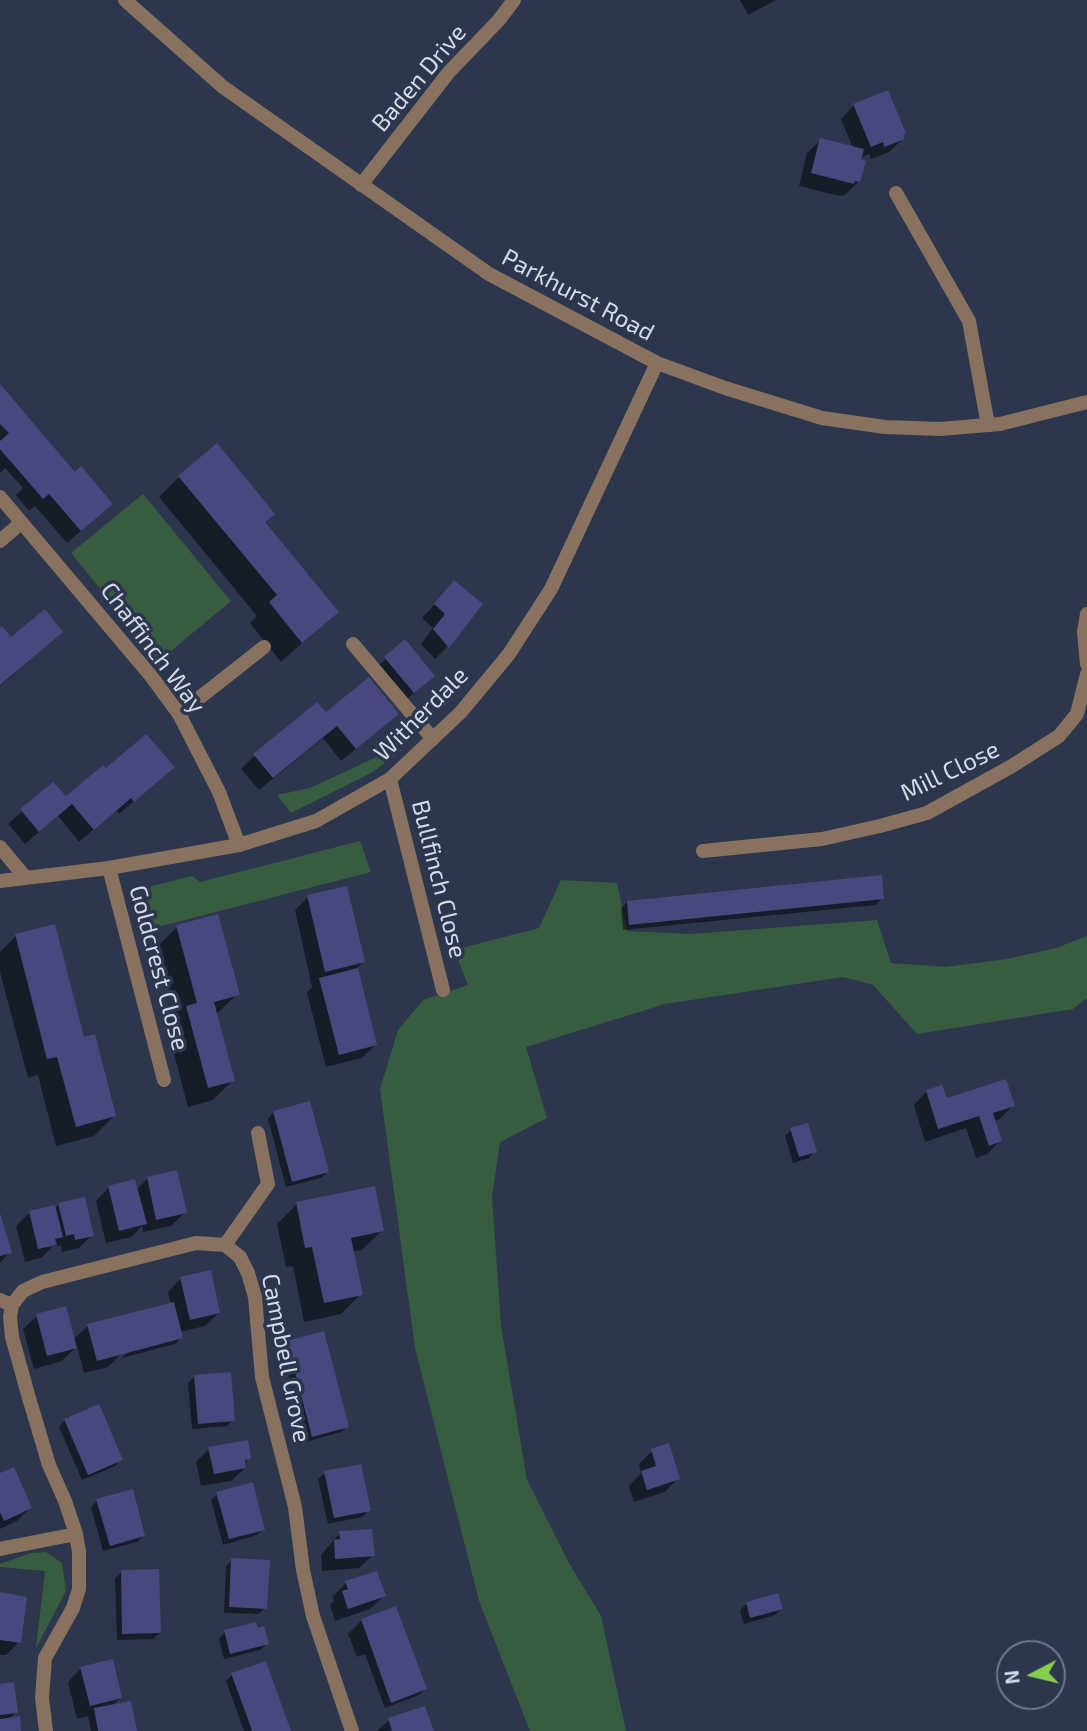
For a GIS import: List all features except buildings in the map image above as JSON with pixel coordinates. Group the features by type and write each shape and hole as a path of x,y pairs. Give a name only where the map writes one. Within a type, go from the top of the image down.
{"street":[{"name":"Parkhurst Road","path":"125,0 223,87 489,274 657,363 724,388 822,418 885,427 940,429 988,425 1087,402"},
{"name":"Baden Drive","path":"361,186 449,72 499,20 514,0"},
{"path":"896,193 969,321 988,425"},
{"name":"Witherdale","path":"0,881 109,868 239,845 316,821 390,779 461,712 509,654 551,589 657,363"},
{"name":"Chaffinch Way","path":"0,497 179,714 219,792 239,845"},
{"path":"0,541 21,523"},
{"path":"1087,614 1084,632 1087,664"},
{"path":"353,644 433,739"},
{"path":"179,714 264,647"},
{"name":"Mill Close","path":"703,851 822,839 927,813 1012,766 1059,736 1077,714 1087,674"},
{"name":"Bullfinch Close","path":"390,779 443,990"},
{"path":"0,847 26,878"},
{"name":"Goldcrest Close","path":"109,868 164,1080"},
{"path":"46,1731 42,1678 46,1658 73,1608 79,1589 79,1552 76,1534 49,1465 29,1398 12,1337 6,1302 42,1282 196,1243 225,1245 268,1184 258,1133"},
{"name":"Campbell Grove","path":"225,1245 240,1257 252,1284 262,1377 295,1507 303,1570 313,1616 352,1731"},
{"path":"0,1549 76,1534"}],"green space":[{"path":"143,494 231,601 159,661 71,553"},
{"path":"396,748 402,750 373,772 291,813 277,795 310,788"},
{"path":"360,841 371,872 150,929 146,894 152,886 192,876 200,882"},
{"path":"561,880 617,883 627,931 691,934 877,920 891,963 945,967 1007,959 1056,948 1087,936 1087,998 1073,1009 917,1034 873,985 843,977 665,1004 526,1047 547,1118 500,1142 492,1197 501,1325 527,1480 569,1563 601,1616 626,1731 530,1731 479,1601 415,1348 380,1089 398,1030 423,1000 468,985 454,950 539,928"},
{"path":"46,1552 62,1563 66,1591 36,1648 45,1571 0,1567 0,1564 31,1553"}]}
